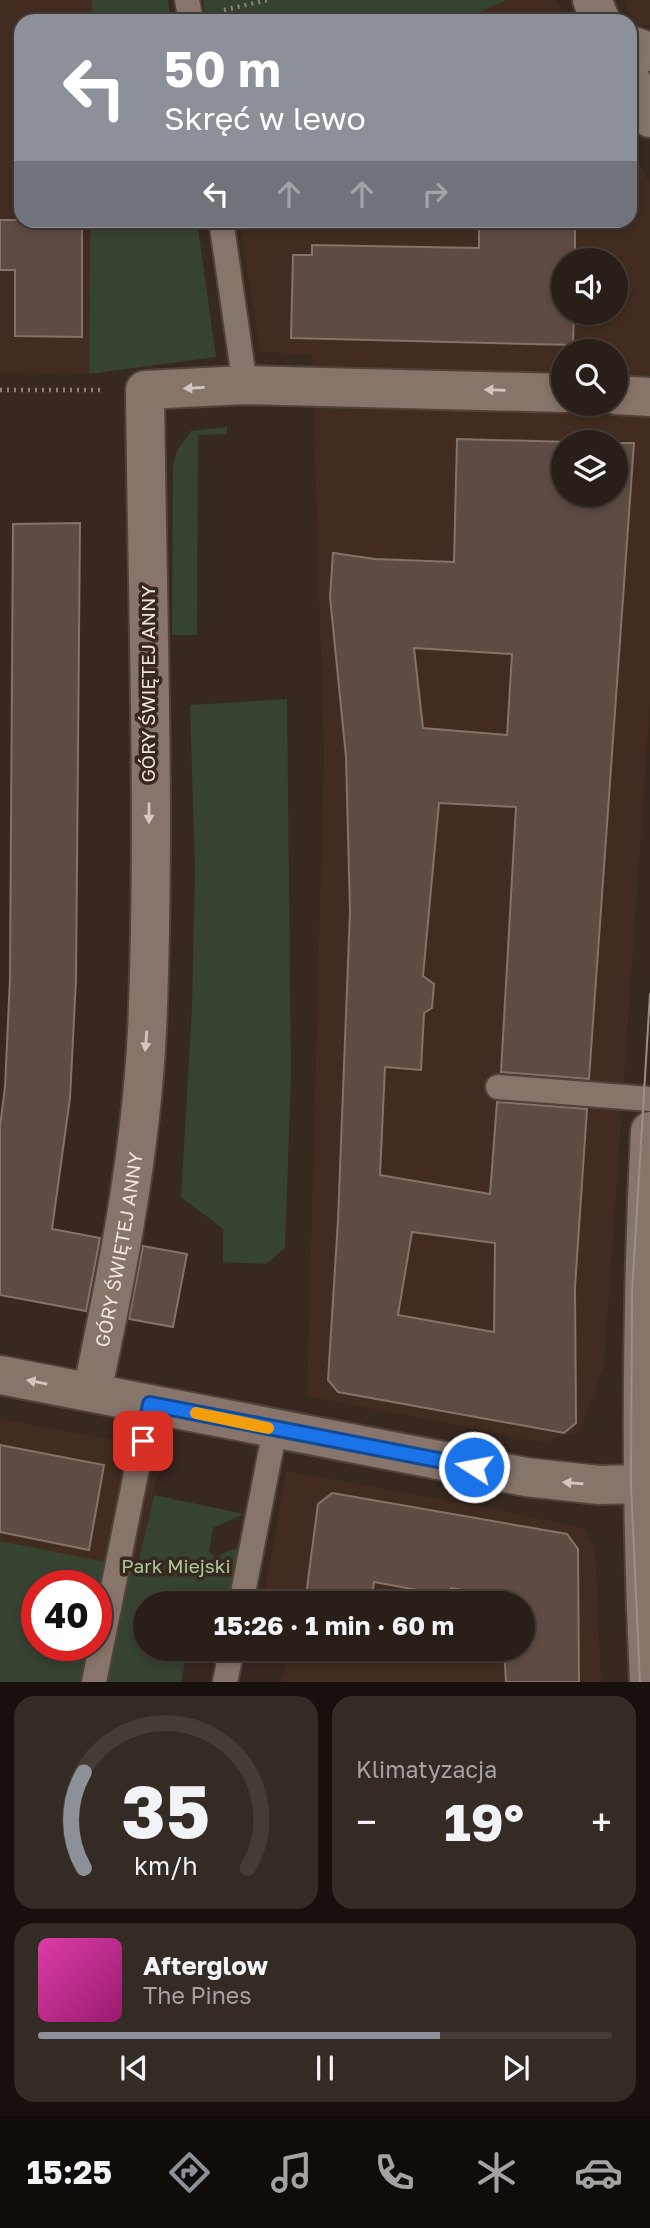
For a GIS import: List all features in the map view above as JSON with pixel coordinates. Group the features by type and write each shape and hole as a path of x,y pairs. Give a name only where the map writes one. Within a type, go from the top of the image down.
{"street":[{"path":"637,92 650,118"},
{"name":"GÓRY ŚWIĘTEJ ANNY","path":"92,1392 121,1242 147,1033 149,855 145,390 245,385 551,393"},
{"path":"628,396 650,397"},
{"path":"649,1682 641,1484 642,1293 650,1131"},
{"path":"0,1375 553,1481 599,1485 641,1484"}],"lane":[{"path":"221,228 245,385"},
{"path":"498,1087 650,1099"},
{"path":"94,1682 150,1404"},
{"path":"243,1591 275,1429"},
{"path":"225,1682 229,1661"}],"path":[{"path":"189,13 268,0"},
{"path":"0,390 114,390"}],"shaded area":[{"path":"0,0 92,0 92,14 14,14 14,228 90,228 89,374 0,373"},
{"path":"507,0 556,0 563,14 476,14"},
{"path":"623,0 650,0 650,24 637,28 637,14 630,14"},
{"path":"637,159 650,184 650,703 604,1366 580,1431 544,1442 307,1396 324,757 312,355 260,351 240,228 637,228"},
{"path":"0,1419 163,1449 137,1569 0,1541"},
{"path":"286,1471 505,1511 584,1529 595,1547 601,1682 281,1682 286,1665 270,1661 535,1661 535,1591 265,1591"}],"green space":[{"path":"92,0 168,0 170,14 92,14"},
{"path":"203,0 507,0 476,14 205,14"},
{"path":"90,228 198,228 216,357 89,374"},
{"path":"227,427 227,434 198,435 197,635 172,635 173,464 177,451 191,431"},
{"path":"287,699 291,1074 285,1248 266,1264 223,1262 223,1229 181,1197 192,1008 195,871 190,705"},
{"name":"Park Miejski","path":"154,1495 244,1514 213,1528 209,1552 215,1557 238,1547 231,1591 133,1591 133,1661 185,1661 181,1682 0,1682 0,1541 137,1568"}],"building":[{"path":"0,220 14,220 14,228 82,228 82,337 15,336 15,270 0,270"},
{"path":"479,228 575,228 575,248 551,248 551,325 574,325 573,339 551,339 551,344 291,338 293,255 312,255 312,245 479,248"},
{"path":"457,439 551,442 551,507 628,507 628,443 634,443 589,1079 501,1072 516,807 439,803 423,976 434,984 432,1008 424,1013 421,1070 385,1067 380,1175 490,1194 497,1102 587,1109 575,1287 576,1423 564,1433 338,1392 328,1380 338,1220 350,911 346,757 330,597 333,553 375,559 454,562","holes":["414,648 512,654 507,735 423,728","412,1232 495,1243 494,1332 398,1315"]},
{"path":"80,523 76,980 70,1098 52,1229 100,1238 86,1311 0,1295 0,1126 5,1087 10,978 13,524"},
{"path":"143,1246 187,1254 173,1327 129,1319"},
{"path":"0,1445 104,1465 89,1550 0,1532"},
{"path":"332,1493 567,1534 578,1549 579,1682 506,1682 505,1661 535,1661 535,1591 469,1591 451,1588 448,1591 422,1591 374,1582 373,1591 307,1591 318,1504"}],"tram line":[{"path":"640,1682 631,1484 632,1292 650,994"}],"slow traffic":[{"path":"196,1413 268,1428"}],"route":[{"path":"143,1441 150,1404 474,1467"}]}
